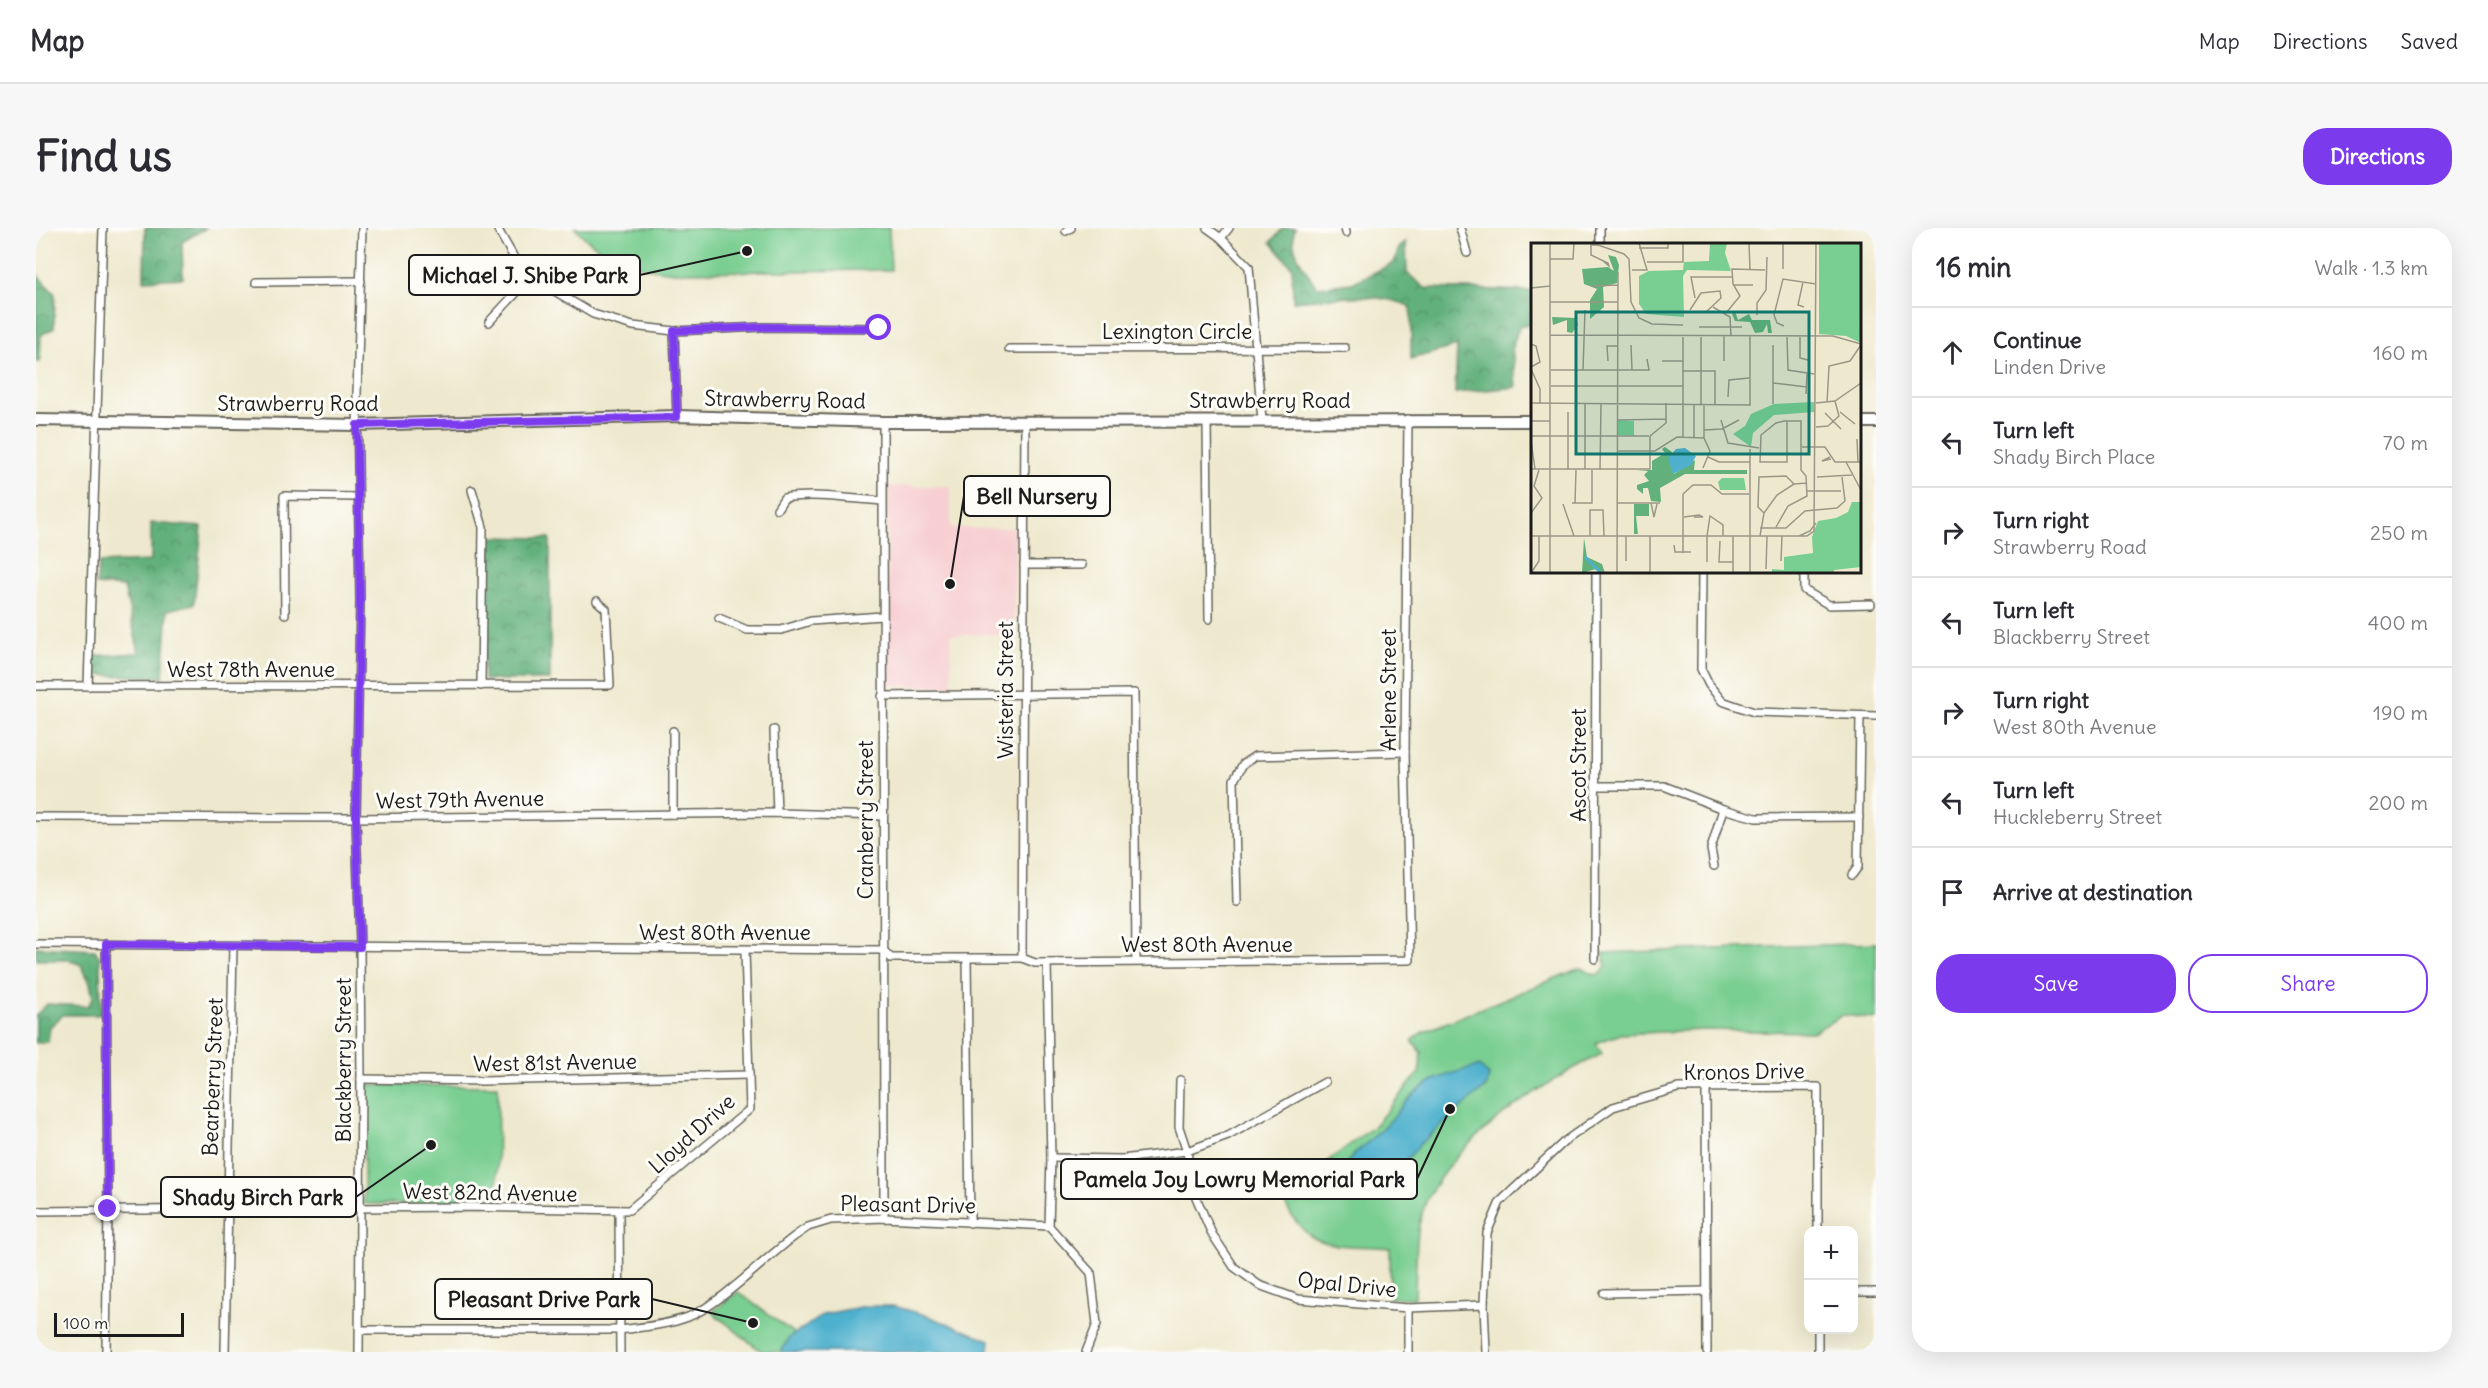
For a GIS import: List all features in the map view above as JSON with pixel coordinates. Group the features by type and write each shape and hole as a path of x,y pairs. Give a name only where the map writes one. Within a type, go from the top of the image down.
{"street":[{"path":"88,686 103,228"},
{"name":"Blackberry Street","path":"359,1352 361,1079 356,818 360,601 357,425 362,228"},
{"path":"497,228 517,263 531,277 593,314 633,326 674,331 762,327 879,328"},
{"path":"1207,228 1221,238 1249,267 1262,420"},
{"path":"1221,238 1229,228"},
{"path":"1460,228 1467,252"},
{"path":"1599,228 1600,243"},
{"path":"489,322 531,277"},
{"path":"256,282 361,281"},
{"path":"674,331 677,417"},
{"name":"Lexington Circle","path":"1010,349 1345,348"},
{"name":"Strawberry Road","path":"36,420 357,425 677,417 883,422 1408,419 1531,421"},
{"name":"Arlene Street","path":"1408,419 1405,752 1410,960"},
{"path":"1207,421 1209,619"},
{"name":"Cranberry Street","path":"883,422 884,1218"},
{"name":"Wisteria Street","path":"1022,958 1025,422"},
{"path":"472,490 483,527 481,686"},
{"path":"777,509 784,498 807,495 882,501"},
{"path":"285,614 284,496 358,497"},
{"path":"1024,565 1083,565"},
{"name":"Ascot Street","path":"1595,959 1596,573"},
{"path":"1702,573 1701,669 1709,685 1722,701 1754,712 1876,716"},
{"path":"1804,573 1804,590 1829,605 1871,604"},
{"name":"West 78th Avenue","path":"36,686 610,685 606,609 597,601"},
{"path":"719,618 747,630 782,630 811,621 882,616"},
{"path":"882,696 1134,693 1136,961"},
{"path":"1852,875 1858,867 1860,716"},
{"path":"774,730 777,813"},
{"path":"673,731 673,814"},
{"path":"1237,902 1234,780 1243,764 1255,756 1405,752"},
{"path":"1595,786 1664,786 1723,809 1756,818 1859,817"},
{"path":"1713,866 1711,849 1723,809"},
{"name":"West 79th Avenue","path":"36,817 356,818 777,813 883,816"},
{"name":"West 80th Avenue","path":"36,944 745,951 883,950 891,958 1022,958 1035,963 1410,960"},
{"path":"106,944 108,1209 106,1352"},
{"name":"Bearberry Street","path":"225,1352 233,946"},
{"name":"Lloyd Drive","path":"619,1212 630,1210 648,1196 750,1109 745,951"},
{"path":"967,958 970,1222"},
{"path":"1047,963 1051,1158 1048,1226 1091,1273 1097,1324 1086,1352"},
{"name":"West 81st Avenue","path":"361,1079 482,1081 749,1075"},
{"name":"Opal Drive","path":"1180,1080 1179,1127 1187,1151 1192,1188 1212,1234 1234,1267 1259,1285 1298,1299 1408,1308 1485,1305"},
{"path":"1051,1158 1122,1159 1187,1151 1228,1136 1325,1082"},
{"name":"Kronos Drive","path":"1486,1352 1487,1233 1500,1202 1565,1141 1613,1107 1678,1088 1818,1087 1818,1226"},
{"path":"1706,1088 1707,1352"},
{"name":"West 82nd Avenue","path":"36,1211 462,1207 619,1212"},
{"path":"619,1212 620,1352"},
{"name":"Pleasant Drive","path":"360,1330 620,1330 663,1324 698,1312 808,1227 831,1220 884,1218 1048,1226"},
{"path":"1604,1293 1707,1291"},
{"path":"1858,1292 1876,1292"},
{"path":"1408,1308 1408,1352"},
{"path":"1818,1334 1818,1352"}],"shaded area":[{"path":"887,486 951,486 951,528 1015,528 1014,634 951,635 952,687 888,685"}],"green space":[{"path":"145,228 206,228 182,242 183,278 144,280"},
{"path":"575,228 889,228 891,270 675,272 646,268 620,260 597,247"},
{"path":"1283,228 1295,228 1293,236 1296,251 1303,267 1317,287 1352,283 1394,263 1399,248 1406,242 1407,273 1425,288 1531,291 1531,325 1520,325 1512,347 1516,387 1455,393 1457,346 1411,359 1411,307 1398,302 1368,297 1293,301 1292,267 1271,242"},
{"path":"36,274 55,294 54,328 41,335 40,362 36,362"},
{"path":"151,523 202,527 194,604 168,610 163,677 93,675 94,656 139,653 124,587 96,585 99,563 151,561"},
{"path":"485,537 550,538 550,680 484,680"},
{"path":"1876,943 1876,1019 1843,1015 1813,1032 1704,1030 1621,1034 1596,1043 1602,1054 1577,1066 1492,1123 1444,1172 1428,1198 1419,1225 1415,1298 1390,1298 1390,1248 1322,1242 1300,1227 1279,1192 1284,1186 1321,1166 1373,1127 1419,1073 1422,1053 1412,1041 1421,1033 1580,968 1596,975 1603,972 1606,965 1603,953"},
{"path":"36,947 95,950 100,958 101,1013 63,1015 50,1027 48,1042 36,1043 36,1015 47,1004 88,1006 93,998 90,983 81,965 69,960 37,960"},
{"path":"364,1085 498,1086 497,1204 364,1204"},
{"path":"738,1292 795,1334 789,1338 781,1352 762,1352 712,1312"}],"water":[{"path":"1479,1066 1489,1075 1487,1086 1421,1143 1383,1187 1345,1191 1337,1184 1345,1165 1351,1158 1419,1089 1439,1078"},
{"path":"866,1306 894,1306 925,1315 990,1340 989,1352 781,1352 789,1338 824,1314"}],"place":[{"name":"Michael J. Shibe Park","path":"747,251"},
{"name":"Bell Nursery","path":"950,584"},
{"name":"Pamela Joy Lowry Memorial Park","path":"1450,1109"},
{"name":"Shady Birch Park","path":"431,1145"},
{"name":"Pleasant Drive Park","path":"753,1323"}],"route":[{"path":"108,1209 106,944 360,947 356,818 360,601 357,425 677,417 674,331 762,327 879,328"}]}
